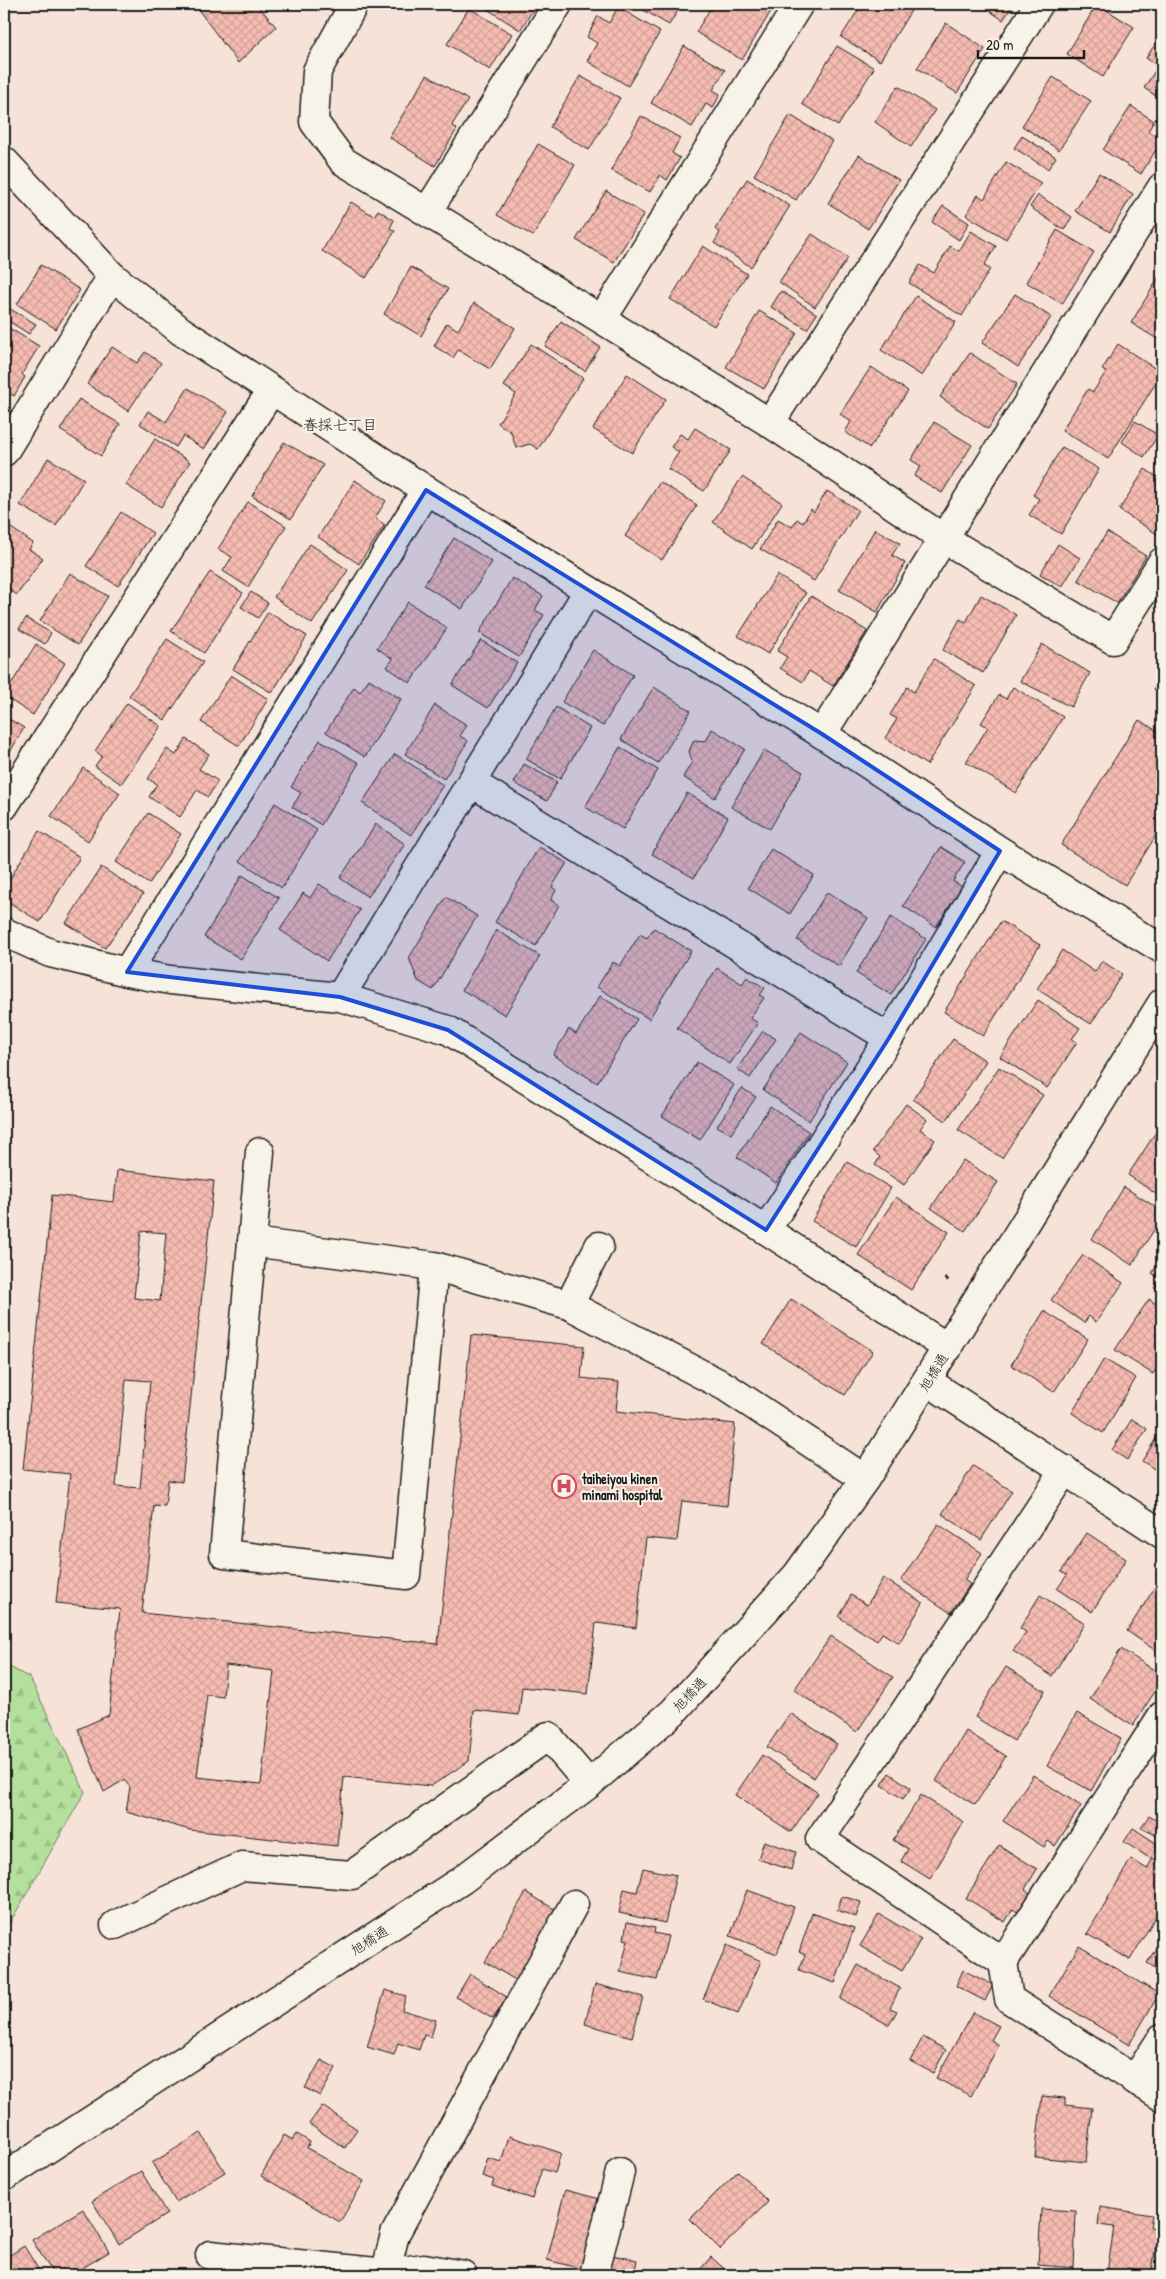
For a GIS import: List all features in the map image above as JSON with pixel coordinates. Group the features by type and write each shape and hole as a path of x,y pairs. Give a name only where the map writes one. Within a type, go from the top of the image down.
{"street":[{"path":"354,4 318,71 316,88 314,122 343,161 770,423 943,538 1113,640 1162,562"},
{"path":"427,212 558,4"},
{"path":"602,319 799,4"},
{"path":"770,423 1039,4"},
{"path":"4,161 112,276 181,331 426,490 822,734 1000,851 1162,949"},
{"path":"822,734 1162,187"},
{"path":"4,452 112,276"},
{"path":"4,806 271,391"},
{"path":"127,972 426,490"},
{"path":"340,996 588,591"},
{"path":"472,783 889,1038"},
{"path":"766,1230 889,1038 1000,851"},
{"path":"4,932 50,952 127,972 170,980 340,996 448,1030 766,1230 948,1348"},
{"name":"旭橋通","path":"4,2176 462,1880 589,1784 673,1712 791,1583 865,1479 1162,1003"},
{"path":"260,1152 224,1554 406,1575 434,1266"},
{"path":"252,1242 434,1266 569,1306 726,1387 865,1479"},
{"path":"569,1306 599,1246"},
{"path":"927,1380 1162,1534"},
{"path":"1003,1962 820,1839 1065,1470"},
{"path":"1162,1716 1003,1962 1009,1999 1134,2081 1162,2097"},
{"path":"115,1925 242,1866 352,1875 548,1736 589,1784"},
{"path":"386,2274 395,2234 574,1904"},
{"path":"1134,2081 1162,2038"},
{"path":"594,2275 620,2172"},
{"path":"210,2255 386,2274 424,2268 463,2275"}],"highlighted area":[{"path":"426,490 822,734 1000,851 889,1038 766,1230 448,1030 340,997 127,972"}],"green space":[{"path":"4,1664 30,1678 85,1792 4,1933"}],"building":[{"path":"194,4 257,4 276,27 238,63"},
{"path":"486,4 537,4 520,30 484,7"},
{"path":"633,4 682,4 669,25"},
{"path":"713,4 758,4 771,11 742,60 696,32"},
{"path":"862,4 903,4 912,9 880,61 841,37"},
{"path":"980,4 1014,4 1003,20"},
{"path":"1097,4 1134,27 1103,77 1067,54"},
{"path":"618,7 660,32 628,86 587,61 597,43 587,37 598,16 609,23"},
{"path":"469,8 512,34 490,70 447,44"},
{"path":"946,23 985,49 957,93 917,68"},
{"path":"1161,35 1162,100 1144,88 1158,66 1146,58"},
{"path":"684,46 725,70 713,90 720,94 713,108 706,104 692,127 651,103"},
{"path":"837,46 874,68 838,126 802,104"},
{"path":"427,75 468,100 452,125 457,129 435,166 389,137"},
{"path":"580,76 620,98 589,150 550,127"},
{"path":"1053,77 1091,101 1059,150 1022,126"},
{"path":"898,86 935,110 911,147 875,122"},
{"path":"1131,106 1154,121 1148,131 1162,140 1141,174 1103,150"},
{"path":"790,115 832,141 796,200 754,175"},
{"path":"641,116 680,138 672,153 680,158 667,180 660,175 650,192 611,170"},
{"path":"1022,136 1056,157 1048,169 1014,148"},
{"path":"538,144 575,165 533,236 497,215"},
{"path":"859,155 899,180 868,229 828,203"},
{"path":"1006,162 1041,183 1006,239 966,215 978,195 984,199"},
{"path":"1099,173 1133,194 1110,232 1075,211"},
{"path":"747,179 790,206 751,267 714,243 720,233 715,229"},
{"path":"606,191 644,214 614,262 576,240"},
{"path":"1038,195 1072,217 1064,230 1030,207"},
{"path":"351,202 374,216 378,210 394,220 390,228 395,231 366,278 322,251"},
{"path":"943,206 969,223 959,240 932,222"},
{"path":"1057,230 1094,252 1062,304 1026,282"},
{"path":"971,231 996,246 984,266 990,269 962,316 909,283 920,265 934,273 950,246 959,251"},
{"path":"812,234 848,258 815,307 779,282"},
{"path":"703,246 747,274 714,326 670,299"},
{"path":"41,265 80,290 56,329 17,304"},
{"path":"411,267 448,289 421,336 384,314"},
{"path":"1162,272 1162,342 1131,323"},
{"path":"781,291 817,314 807,329 771,307"},
{"path":"1015,294 1051,317 1018,367 982,343"},
{"path":"916,296 956,322 922,376 881,350"},
{"path":"474,303 515,328 490,369 458,350 453,358 434,346 447,323 458,330"},
{"path":"5,306 36,324 29,334 4,318"},
{"path":"759,311 797,333 764,389 726,367"},
{"path":"561,321 600,347 585,371 545,346"},
{"path":"4,325 39,346 22,374 25,377 14,396 4,390"},
{"path":"531,344 583,378 538,449 530,444 516,448 511,432 498,423 516,394 504,386"},
{"path":"1118,344 1162,373 1108,459 1062,430 1088,389 1093,392 1106,372 1102,370"},
{"path":"112,347 137,363 145,352 161,363 128,411 87,384"},
{"path":"970,353 1017,384 988,429 940,397"},
{"path":"871,367 908,391 870,448 845,432 851,422 840,414"},
{"path":"627,374 666,399 632,453 593,429"},
{"path":"188,388 228,412 204,449 183,436 176,447 140,424 148,411 166,422"},
{"path":"79,399 120,424 101,456 60,430"},
{"path":"1135,421 1158,435 1144,457 1122,442"},
{"path":"934,422 972,445 942,493 914,476 921,466 911,460"},
{"path":"695,428 731,450 704,491 668,469 679,452 671,447 680,434 688,439"},
{"path":"155,439 190,462 161,507 126,485"},
{"path":"284,442 323,465 291,519 252,496"},
{"path":"1062,447 1099,469 1061,534 1029,515 1039,499 1033,495"},
{"path":"48,458 84,479 56,526 20,505"},
{"path":"1145,469 1162,480 1162,526 1157,534 1119,510"},
{"path":"742,477 782,503 752,549 713,522"},
{"path":"355,480 386,501 375,518 385,525 359,564 318,537"},
{"path":"660,482 697,505 662,560 625,536"},
{"path":"827,491 858,510 814,581 760,549 778,519 792,527 797,519 803,523 811,509 814,512"},
{"path":"248,502 286,526 248,587 223,571 232,557 218,549"},
{"path":"121,512 153,533 118,586 86,566"},
{"path":"4,523 33,543 29,549 43,558 17,595 4,586"},
{"path":"875,529 900,543 892,555 905,563 877,612 839,590"},
{"path":"1107,532 1146,556 1117,603 1078,580"},
{"path":"454,538 492,562 462,609 424,585"},
{"path":"310,544 348,570 312,624 274,597"},
{"path":"1058,544 1080,558 1062,587 1040,574"},
{"path":"210,572 243,593 204,653 171,631"},
{"path":"70,573 108,596 78,645 40,621"},
{"path":"777,575 806,593 768,654 738,636"},
{"path":"512,578 543,596 535,610 544,615 519,657 479,633"},
{"path":"251,592 268,603 258,618 241,607"},
{"path":"981,595 1016,615 983,673 943,650 960,619 966,622"},
{"path":"811,596 867,631 833,686 809,671 803,682 780,668 787,657 777,651"},
{"path":"408,602 447,628 410,683 387,667 393,659 377,648"},
{"path":"268,612 307,636 272,693 233,669"},
{"path":"26,618 51,633 45,644 19,629"},
{"path":"167,639 203,662 165,720 129,696"},
{"path":"481,640 517,663 488,708 452,685"},
{"path":"36,644 65,663 33,715 4,696"},
{"path":"1042,644 1090,673 1071,707 1020,681"},
{"path":"593,650 633,675 603,726 562,702"},
{"path":"934,659 976,686 927,765 885,738 897,719 890,715 907,687 914,692"},
{"path":"1162,674 1162,694 1154,689"},
{"path":"231,675 268,699 239,746 201,722"},
{"path":"369,679 401,699 365,757 326,732 354,687 360,692"},
{"path":"654,687 691,711 658,763 621,739"},
{"path":"1013,687 1063,717 1016,793 966,762 988,727 981,723 999,695 1006,699"},
{"path":"127,703 161,726 121,784 95,766 102,756 95,751"},
{"path":"435,705 467,725 460,736 468,741 444,779 405,754"},
{"path":"556,707 590,728 560,779 526,759"},
{"path":"4,716 24,728 4,762"},
{"path":"1139,720 1162,734 1162,826 1125,885 1061,845"},
{"path":"712,729 745,749 715,798 683,777 692,762 689,751 694,740 706,741"},
{"path":"186,739 209,754 199,769 218,781 208,797 197,790 180,817 149,797 157,784 148,779 167,749 176,755"},
{"path":"320,740 359,763 321,825 292,807 301,793 291,787"},
{"path":"620,747 658,770 623,829 585,807"},
{"path":"764,750 803,772 770,829 731,807"},
{"path":"395,754 443,785 411,835 362,803"},
{"path":"524,764 557,782 547,801 514,783"},
{"path":"83,768 120,793 88,841 51,816"},
{"path":"687,793 728,817 694,878 652,854"},
{"path":"275,803 317,830 282,888 240,861"},
{"path":"148,813 181,834 149,884 116,862"},
{"path":"376,824 405,844 368,897 340,878"},
{"path":"39,831 80,857 40,922 4,899 4,888"},
{"path":"539,847 567,863 552,887 556,890 551,900 559,905 536,946 495,922"},
{"path":"941,847 965,862 953,881 962,887 936,927 903,906"},
{"path":"771,849 814,875 790,914 748,888"},
{"path":"101,867 143,894 105,948 66,923"},
{"path":"242,875 279,898 241,959 204,937"},
{"path":"319,884 360,910 327,961 280,930 303,893 310,898"},
{"path":"827,892 868,918 839,966 797,940"},
{"path":"446,897 477,916 433,990 418,981 409,958"},
{"path":"891,917 926,939 891,995 856,973"},
{"path":"1001,921 1040,945 983,1036 944,1012"},
{"path":"654,928 691,951 649,1019 597,987 613,962 620,966 640,934 647,938"},
{"path":"496,930 540,956 505,1015 462,990"},
{"path":"1062,950 1095,972 1102,961 1122,974 1091,1024 1037,989"},
{"path":"717,968 742,984 747,977 765,988 760,995 764,998 750,1018 758,1023 730,1064 677,1028"},
{"path":"600,996 637,1019 597,1083 553,1055 569,1029 576,1034"},
{"path":"1038,1000 1080,1028 1072,1039 1077,1042 1047,1088 1000,1057"},
{"path":"763,1031 776,1039 750,1078 737,1069"},
{"path":"801,1032 847,1062 809,1121 763,1090"},
{"path":"953,1039 986,1061 946,1121 913,1099"},
{"path":"697,1062 734,1085 700,1140 662,1116"},
{"path":"999,1067 1043,1095 1002,1158 958,1130"},
{"path":"742,1088 756,1097 731,1134 717,1126"},
{"path":"906,1104 927,1119 920,1129 935,1140 904,1185 875,1165 880,1157 873,1151"},
{"path":"770,1106 809,1132 776,1183 737,1157"},
{"path":"1162,1123 1162,1198 1128,1175"},
{"path":"963,1160 998,1182 965,1231 931,1208"},
{"path":"847,1162 891,1188 856,1247 812,1221"},
{"path":"117,1170 214,1181 182,1482 168,1480 165,1506 154,1505 142,1613 438,1644 471,1335 584,1346 581,1378 619,1382 616,1411 735,1424 727,1506 682,1501 677,1541 646,1538 636,1628 596,1623 588,1694 522,1687 519,1715 474,1710 469,1761 431,1786 344,1777 337,1846 190,1830 126,1812 130,1787 124,1780 104,1792 78,1729 109,1715 120,1609 56,1603 70,1474 23,1469 52,1195 114,1202","holes":["141,1231 166,1233 160,1301 134,1298","126,1379 150,1381 140,1488 116,1486","226,1665 274,1671 261,1784 197,1777 207,1695 223,1697"]},
{"path":"1124,1187 1162,1211 1162,1217 1132,1265 1092,1239"},
{"path":"896,1197 949,1232 911,1290 858,1255"},
{"path":"1083,1255 1123,1283 1096,1322 1089,1316 1084,1323 1051,1300"},
{"path":"1162,1258 1162,1293 1154,1288 1160,1279 1152,1273"},
{"path":"791,1299 873,1351 845,1395 763,1344"},
{"path":"1149,1299 1162,1308 1162,1359 1153,1374 1115,1350"},
{"path":"1044,1311 1088,1339 1054,1392 1011,1365"},
{"path":"1104,1359 1136,1378 1103,1433 1072,1413"},
{"path":"1132,1419 1147,1429 1127,1460 1112,1450"},
{"path":"1162,1429 1162,1474 1142,1461"},
{"path":"973,1466 1012,1491 981,1540 942,1514"},
{"path":"938,1524 982,1553 964,1580 970,1584 951,1613 901,1580"},
{"path":"1087,1533 1126,1559 1092,1612 1057,1589 1067,1575 1061,1572"},
{"path":"883,1578 923,1603 899,1643 882,1633 877,1641 839,1617 851,1595 867,1605"},
{"path":"1159,1581 1162,1583 1162,1655 1127,1631"},
{"path":"1040,1595 1085,1623 1052,1676 1013,1651 1026,1632 1020,1628"},
{"path":"831,1636 893,1677 857,1732 794,1690"},
{"path":"1121,1649 1162,1675 1162,1680 1133,1726 1090,1699"},
{"path":"1006,1667 1045,1691 1014,1741 975,1717"},
{"path":"790,1713 837,1744 814,1778 767,1747"},
{"path":"1077,1713 1121,1738 1091,1791 1047,1766"},
{"path":"966,1731 1006,1756 975,1805 936,1781"},
{"path":"762,1755 818,1793 791,1832 735,1795"},
{"path":"889,1773 911,1788 903,1799 882,1785"},
{"path":"1033,1775 1081,1806 1055,1846 1048,1841 1044,1847 1003,1821"},
{"path":"921,1795 964,1822 930,1879 901,1861 908,1849 893,1840"},
{"path":"1149,1816 1162,1824 1162,1839 1141,1827"},
{"path":"1133,1828 1159,1845 1151,1859 1124,1842"},
{"path":"764,1841 796,1852 791,1870 758,1859"},
{"path":"999,1845 1037,1869 1025,1889 1031,1894 1019,1913 1013,1909 1005,1922 966,1898"},
{"path":"1153,1858 1162,1864 1162,1906 1130,1960 1087,1934 1131,1859 1147,1869"},
{"path":"643,1868 676,1875 665,1923 619,1913 624,1889 637,1892"},
{"path":"747,1890 794,1907 777,1954 730,1936"},
{"path":"526,1892 559,1912 519,1982 485,1962"},
{"path":"842,1896 861,1902 856,1917 837,1910"},
{"path":"812,1913 854,1928 835,1983 799,1970 805,1955 799,1952"},
{"path":"879,1914 921,1939 902,1971 860,1946"},
{"path":"627,1922 655,1928 654,1933 668,1936 657,1980 620,1972 628,1940 624,1939"},
{"path":"1162,1938 1162,1972 1147,1963"},
{"path":"727,1945 761,1961 738,2014 703,1999"},
{"path":"1079,1946 1159,1994 1129,2045 1049,1996"},
{"path":"858,1965 900,1988 890,2008 897,2011 889,2025 840,1999"},
{"path":"963,1970 993,1985 985,2001 956,1986"},
{"path":"470,1974 507,1997 493,2019 456,1997"},
{"path":"595,1984 643,1997 632,2037 585,2024"},
{"path":"385,1990 406,1996 402,2010 436,2020 431,2037 424,2035 419,2050 398,2043 394,2055 367,2047"},
{"path":"973,2012 999,2026 991,2040 999,2045 971,2096 936,2078"},
{"path":"923,2037 946,2050 933,2073 910,2061"},
{"path":"321,2060 336,2068 320,2096 305,2088"},
{"path":"1042,2096 1065,2098 1065,2105 1092,2108 1086,2162 1035,2157"},
{"path":"322,2106 357,2129 345,2148 309,2124"},
{"path":"201,2133 225,2172 176,2202 152,2163"},
{"path":"297,2134 310,2142 307,2148 364,2181 340,2222 261,2176 284,2135 293,2140"},
{"path":"509,2136 561,2153 555,2173 542,2169 532,2199 492,2186 494,2180 482,2176 488,2158 501,2162"},
{"path":"141,2171 167,2214 119,2244 92,2201"},
{"path":"738,2171 768,2202 720,2249 690,2219"},
{"path":"565,2190 600,2199 582,2269 547,2260"},
{"path":"1100,2207 1152,2215 1150,2227 1158,2228 1152,2272 1127,2268 1127,2275 1107,2273 1114,2227 1098,2225"},
{"path":"83,2209 109,2252 71,2275 54,2275 32,2240"},
{"path":"1041,2209 1076,2211 1074,2268 1038,2265"},
{"path":"24,2246 42,2275 4,2275 4,2259"},
{"path":"607,2254 637,2260 634,2275 606,2275"},
{"path":"711,2257 729,2273 728,2275 702,2275 698,2272"}],"place":[{"name":"taiheiyou kinen minami hospital","path":"564,1486"}],"district":[{"name":"春採七丁目","path":"340,424"}]}
